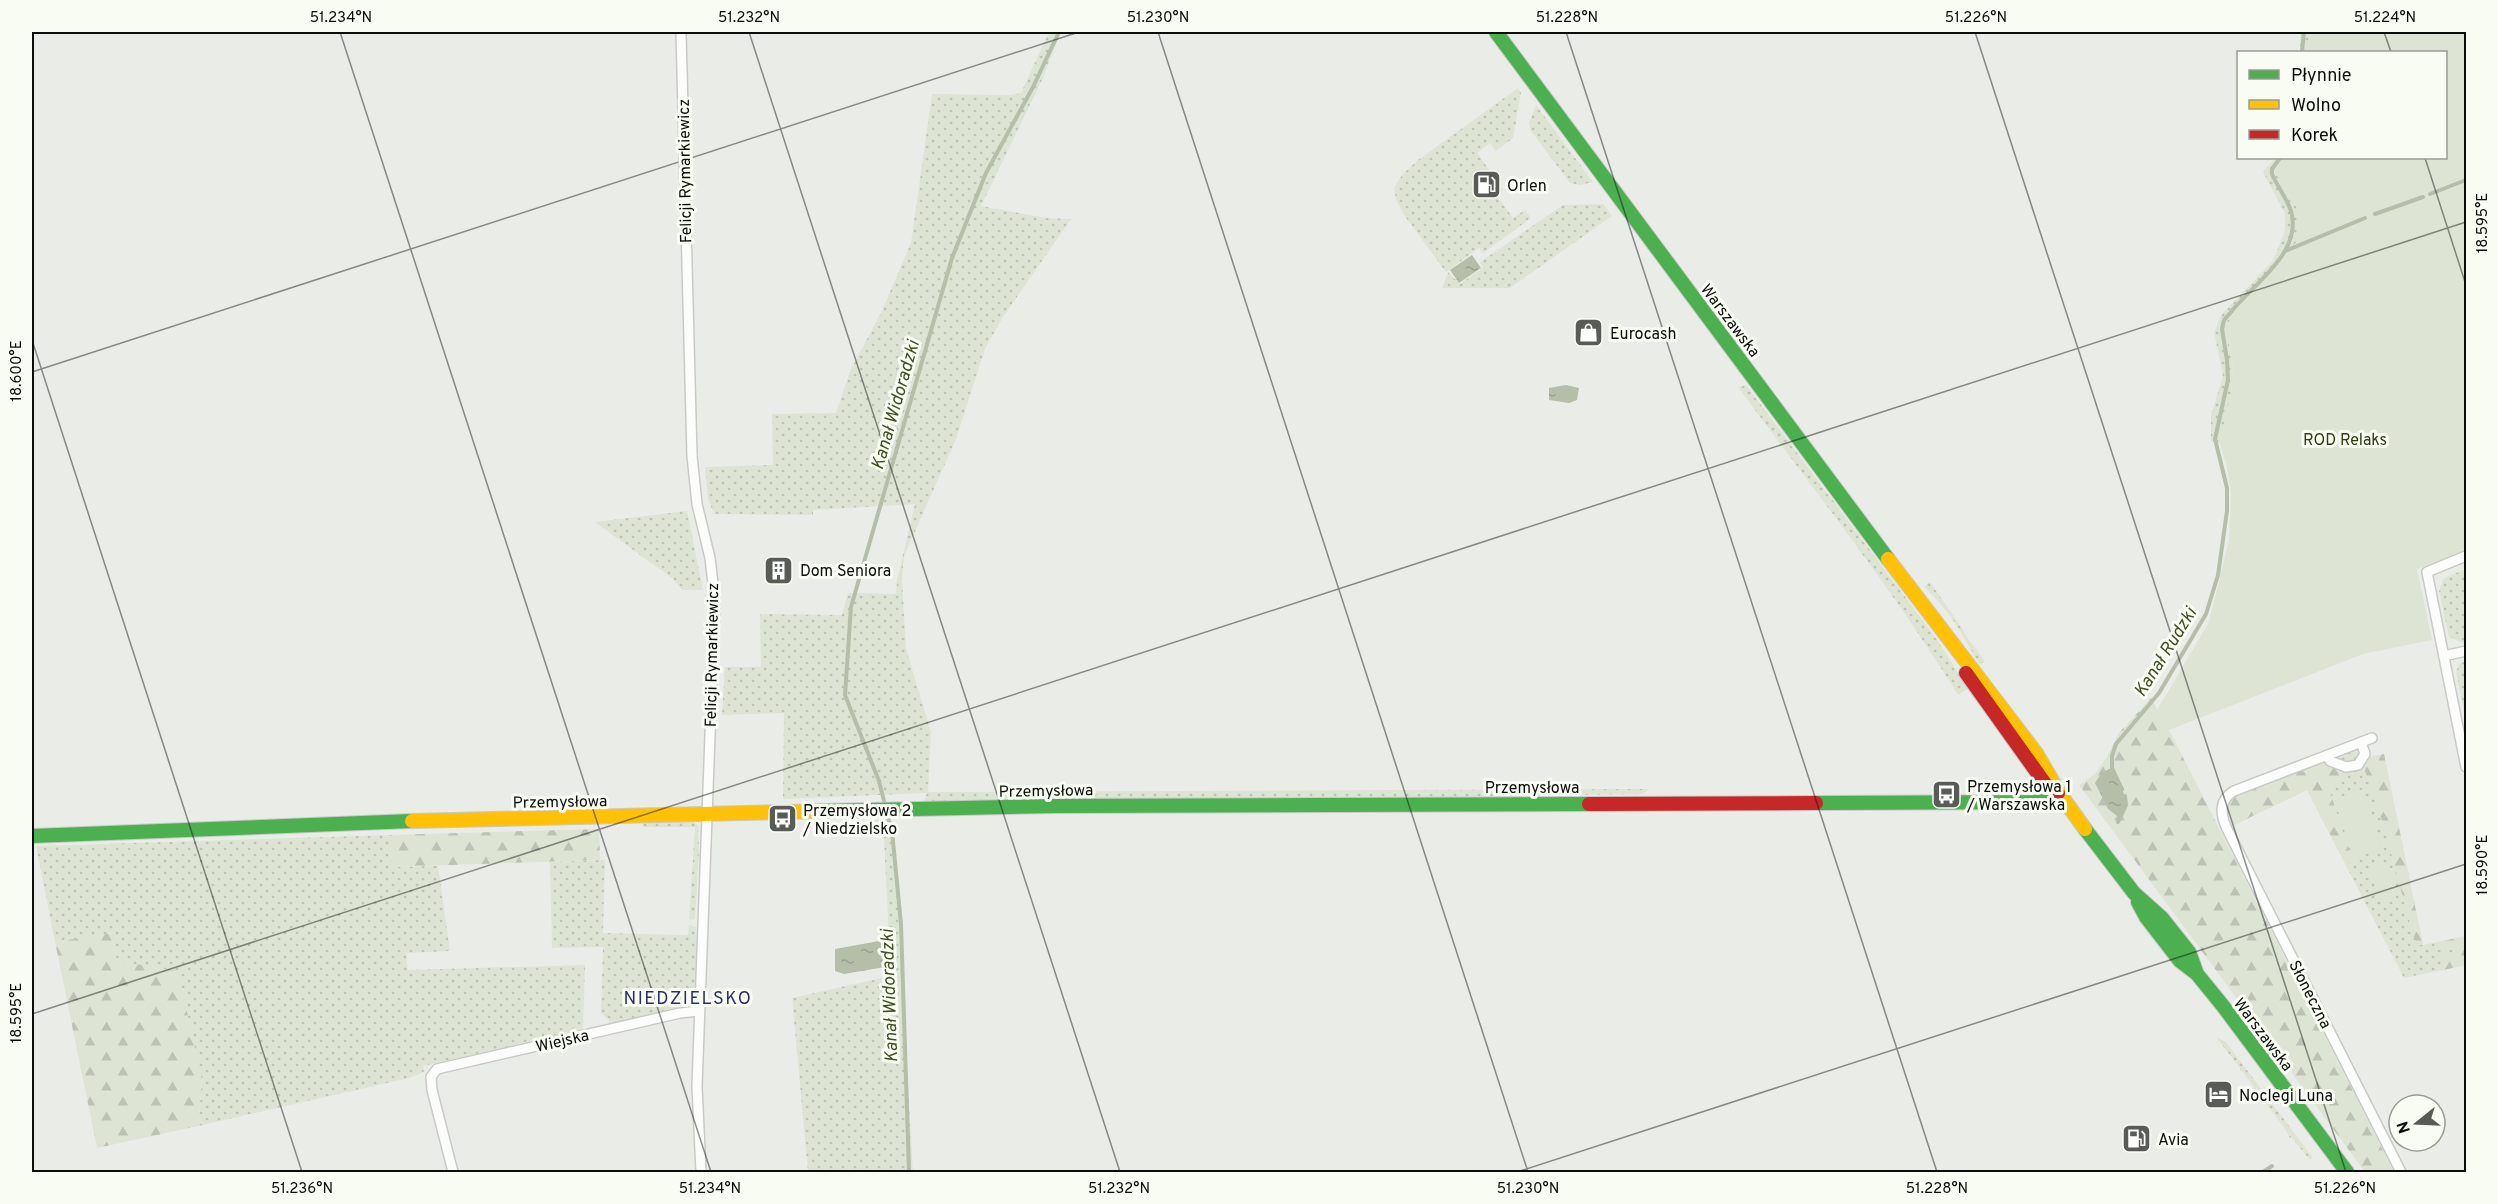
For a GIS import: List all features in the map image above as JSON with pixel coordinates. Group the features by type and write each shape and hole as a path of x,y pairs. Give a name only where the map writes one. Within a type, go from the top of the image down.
{"street":[{"name":"Felicji Rymarkiewicz","path":"681,32 692,456 697,504 710,558 715,602 705,814 697,1086 701,1173"},
{"name":"Warszawska","path":"1496,32 1940,629 1958,648 2036,753 2060,794 2134,893 2146,917 2180,961 2197,974 2347,1173"},
{"path":"2466,556 2427,572 2466,767"},
{"path":"2444,656 2466,651"},
{"path":"2361,742 2365,754 2358,765 2346,767 2330,761 2327,754 2372,738"},
{"name":"Słoneczna","path":"2327,754 2234,791 2223,802 2222,815 2401,1173"},
{"name":"Przemysłowa","path":"32,836 472,819 1056,806 2034,802 2052,800 2060,794"},
{"name":"Wiejska","path":"453,1173 431,1077 433,1072 440,1068 680,1013 699,1011"}],"green space":[{"path":"1049,32 1061,32 1042,80 981,206 1046,218 1071,219 1003,317 985,349 956,439 904,556 902,579 906,649 931,732 928,792 1649,789 1643,794 923,804 927,793 783,799 784,713 722,715 725,667 761,667 760,614 842,615 848,593 896,594 897,581 915,504 813,510 813,515 714,514 708,499 705,467 773,465 772,414 836,413 850,371 882,311 911,243 932,94 1010,95 1021,93"},
{"path":"2300,32 2311,32 2306,51 2300,51"},
{"name":"ROD Relaks","path":"2311,32 2466,32 2466,551 2417,569 2432,640 2363,654 2169,730 2157,710 2209,622 2229,540 2231,495 2227,466 2220,444 2231,394 2233,362 2225,329 2236,308 2281,264 2300,237 2298,209 2273,169 2281,159 2447,159 2447,51 2306,51"},
{"path":"1518,88 1521,93 1513,138 1496,151 1490,143 1477,153 1489,170 1479,177 1486,187 1490,184 1494,188 1499,185 1503,190 1496,195 1513,218 1525,210 1531,218 1483,253 1479,248 1446,272 1404,215 1396,200 1394,188 1402,175 1418,160"},
{"path":"1536,105 1593,182 1580,185 1570,183 1531,131 1529,123"},
{"path":"2274,159 2281,159 2273,169 2298,209 2300,237 2281,264 2236,308 2225,329 2233,362 2231,394 2220,444 2211,441 2211,415 2223,376 2214,332 2222,314 2273,261 2285,231 2285,214 2263,172"},
{"path":"1603,204 1612,216 1510,288 1442,288 1448,272 1460,284 1483,268 1480,262 1563,205"},
{"path":"1746,385 1936,638 1968,689 1958,695 1879,577 1738,387"},
{"path":"687,511 703,590 682,590 673,579 595,522"},
{"path":"2466,569 2466,642 2463,643 2449,637 2439,591 2444,578"},
{"path":"1930,582 1985,661 1979,665 1962,633 1933,595 1924,587"},
{"path":"2466,661 2466,721 2456,672 2459,664"},
{"path":"2151,698 2394,1172 2365,1172 2079,785 2095,774 2118,734"},
{"path":"2354,750 2360,754 2359,760 2349,763 2332,758"},
{"path":"2384,754 2423,945 2466,936 2466,965 2404,978 2307,790 2234,825 2227,808 2236,795 2322,762 2343,770 2359,770 2369,757"},
{"path":"2384,754 2423,945 2418,945 2414,938 2384,827 2363,765 2369,757"},
{"path":"2322,762 2343,770 2330,792 2353,862 2348,869 2307,790 2234,825 2227,808 2236,795"},
{"path":"2363,789 2382,848 2354,858 2335,799"},
{"path":"643,820 692,820 698,826 699,851 695,919 689,920 695,827 642,827"},
{"path":"874,820 893,821 913,1172 808,1172 792,998 891,976 884,839"},
{"path":"599,829 600,860 393,867 389,835"},
{"path":"389,835 393,867 438,866 450,951 406,953 408,970 585,965 583,1029 423,1066 424,1072 409,1078 198,1126 202,1080 117,961 111,933 55,942 36,846"},
{"path":"605,860 603,933 688,935 689,925 696,927 697,969 693,991 683,1006 609,1024 609,1020 601,1013 603,947 552,948 550,862"},
{"path":"2388,862 2398,895 2380,901 2369,867"},
{"path":"111,933 117,961 178,971 202,1080 198,1126 97,1148 55,942"},
{"path":"2464,937 2466,946 2452,950 2439,950 2437,942"},
{"path":"2466,949 2466,965 2443,970 2440,954"},
{"path":"2216,1037 2226,1042 2313,1158 2310,1160 2290,1138"}],"water":[{"path":"1472,255 1481,268 1459,283 1450,270"},
{"path":"1566,385 1579,388 1577,400 1569,403 1549,400 1549,388"},
{"path":"2112,768 2125,800 2121,819 2108,809 2095,783 2102,772"},
{"path":"879,941 884,944 885,967 844,974 835,971 835,949"}],"waterway":[{"name":"Kanał Widoradzki","path":"884,801 879,781 845,695 851,607 952,258 986,173 1033,87 1059,32"},
{"name":"Kanał Rudzki","path":"2302,51 2304,32"},
{"name":"Kanał Rudzki","path":"2122,789 2112,768 2112,756 2116,744 2159,693 2206,614 2218,575 2227,511 2227,488 2215,439 2228,380 2222,329 2224,320 2274,267 2290,241 2293,226 2291,211 2272,174 2272,169 2279,159"},
{"path":"2430,194 2466,180"},
{"path":"2375,214 2423,197"},
{"path":"2285,251 2365,218"},
{"name":"Kanał Rudzki","path":"2118,822 2126,805 2125,796"},
{"name":"Kanał Widoradzki","path":"888,818 892,831 901,924 909,1172"},
{"name":"Kanał Rudzki","path":"2263,1172 2272,1166"}],"traffic: fast":[{"path":"1496,32 1888,559"},
{"path":"1816,803 2034,802 2052,800 2060,794"},
{"path":"825,811 1056,806 1589,804"},
{"path":"32,836 412,821"},
{"path":"2085,829 2134,893 2162,918 2189,952 2197,974"},
{"path":"2138,902 2146,917 2180,961 2197,974 2223,1006 2347,1172"}],"traffic: slow":[{"path":"1888,559 2036,753 2060,794 2085,829"},
{"path":"412,821 825,811"}],"traffic: jam":[{"path":"1966,673 2046,785 2058,793"},
{"path":"1589,804 1816,803"}],"place":[{"name":"Orlen","path":"1486,185"},
{"name":"Eurocash","path":"1589,333"},
{"name":"Dom Seniora","path":"779,570"},
{"name":"Przemysłowa 1 / Warszawska","path":"1946,795"},
{"name":"Przemysłowa 2 / Niedzielsko","path":"782,819"},
{"name":"Noclegi Luna","path":"2218,1095"},
{"name":"Avia","path":"2137,1139"}],"district":[{"name":"NIEDZIELSKO","path":"688,998"}]}
